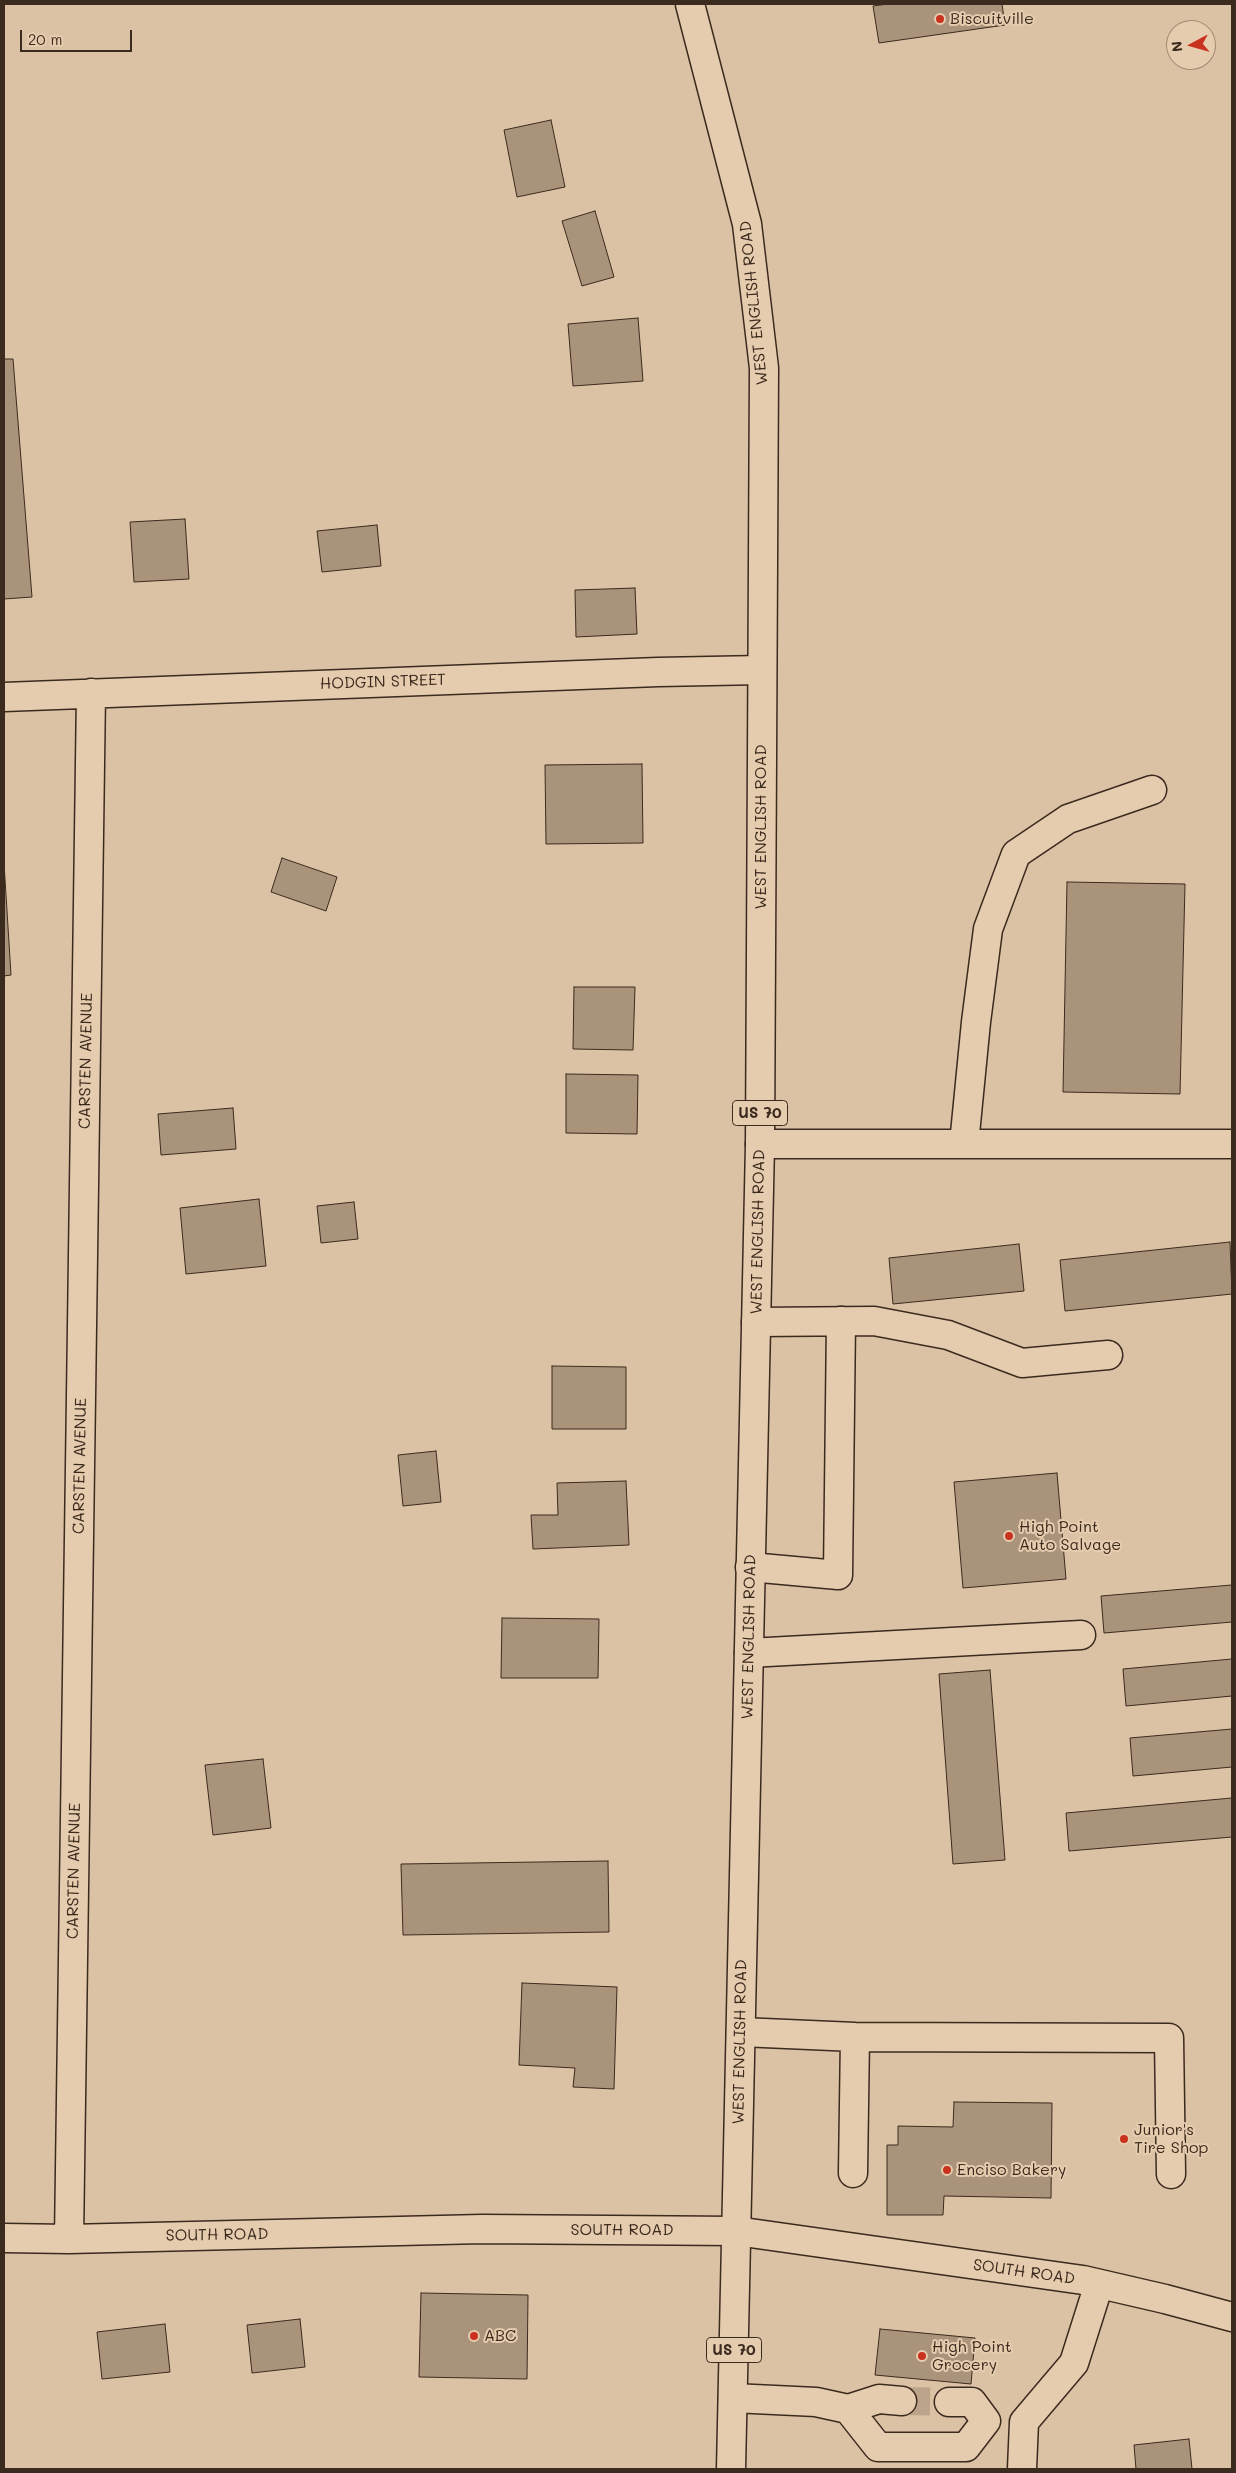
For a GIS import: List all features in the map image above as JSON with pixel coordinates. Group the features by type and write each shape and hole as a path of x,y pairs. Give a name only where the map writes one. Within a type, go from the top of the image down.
{"street":[{"name":"WEST ENGLISH ROAD","path":"690,4 746,224 764,368 760,1144 731,2469"},
{"name":"HODGIN STREET","path":"4,697 658,672 762,670"},
{"name":"CARSTEN AVENUE","path":"69,2239 92,693"},
{"path":"964,1144 976,1022 988,929 1016,854 1068,819 1152,790"},
{"path":"760,1144 1232,1144"},
{"path":"750,1567 838,1575 841,1321"},
{"path":"756,1322 874,1321 948,1335 1022,1363 1108,1355"},
{"path":"749,1653 1081,1635"},
{"path":"741,2032 855,2037 1170,2038 1170,2174"},
{"path":"853,2173 855,2037"},
{"name":"SOUTH ROAD","path":"4,2238 69,2239 482,2229 736,2230 1099,2284 1232,2317"},
{"path":"1022,2469 1024,2422 1074,2364 1099,2284"},
{"path":"733,2398 816,2402 848,2409 879,2399 902,2401"},
{"path":"949,2402 972,2402 986,2421"},
{"path":"848,2409 878,2446 966,2447 986,2421"},
{"path":"986,2421 1024,2422"}],"building":[{"path":"888,4 1002,4 1005,25 879,43 873,6"},
{"path":"551,120 565,187 517,197 504,130"},
{"path":"595,211 614,277 582,286 562,221"},
{"path":"638,318 643,381 573,386 568,324"},
{"path":"4,359 13,359 32,597 4,599"},
{"path":"185,519 189,579 134,582 130,522"},
{"path":"377,525 381,566 322,572 317,531"},
{"path":"635,588 637,634 576,637 575,590"},
{"path":"642,764 643,843 546,844 545,765"},
{"path":"282,858 337,877 326,911 271,892"},
{"path":"4,863 11,975 4,976"},
{"path":"1067,882 1185,884 1180,1094 1063,1092"},
{"path":"574,987 635,987 633,1050 573,1049"},
{"path":"566,1074 638,1075 637,1134 566,1133"},
{"path":"233,1108 236,1149 161,1155 158,1114"},
{"path":"259,1199 266,1266 186,1274 180,1208"},
{"path":"354,1202 358,1239 321,1243 317,1206"},
{"path":"1230,1242 1232,1294 1065,1311 1060,1260"},
{"path":"1019,1244 1024,1291 893,1304 889,1258"},
{"path":"552,1366 626,1367 626,1429 552,1429"},
{"path":"436,1451 441,1502 403,1506 398,1455"},
{"path":"1057,1473 1066,1579 963,1588 954,1482"},
{"path":"626,1481 629,1545 533,1549 531,1515 558,1515 557,1483"},
{"path":"1232,1585 1232,1622 1104,1633 1101,1596"},
{"path":"502,1618 599,1619 598,1678 501,1678"},
{"path":"1232,1659 1232,1696 1126,1706 1123,1669"},
{"path":"990,1670 1005,1860 953,1864 939,1674"},
{"path":"1232,1729 1232,1767 1133,1776 1130,1738"},
{"path":"263,1759 271,1828 213,1835 205,1765"},
{"path":"1232,1798 1232,1837 1069,1851 1066,1813"},
{"path":"608,1861 609,1932 403,1935 401,1864"},
{"path":"522,1983 617,1987 614,2089 573,2087 575,2068 519,2065"},
{"path":"954,2102 1052,2103 1051,2198 944,2196 943,2215 887,2215 887,2145 898,2145 898,2126 953,2127"},
{"path":"421,2293 528,2295 527,2379 419,2377"},
{"path":"300,2319 305,2367 252,2373 247,2325"},
{"path":"165,2324 170,2372 102,2379 97,2332"},
{"path":"880,2329 975,2338 971,2384 875,2375"},
{"path":"1189,2439 1192,2469 1136,2469 1134,2445"}],"tunnel":[{"path":"902,2401 949,2402"}],"place":[{"name":"Biscuitville","path":"940,19"},
{"name":"High Point Auto Salvage","path":"1009,1536"},
{"name":"Junior's Tire Shop","path":"1124,2139"},
{"name":"Enciso Bakery","path":"947,2170"},
{"name":"ABC","path":"474,2336"},
{"name":"High Point Grocery","path":"922,2356"}]}
